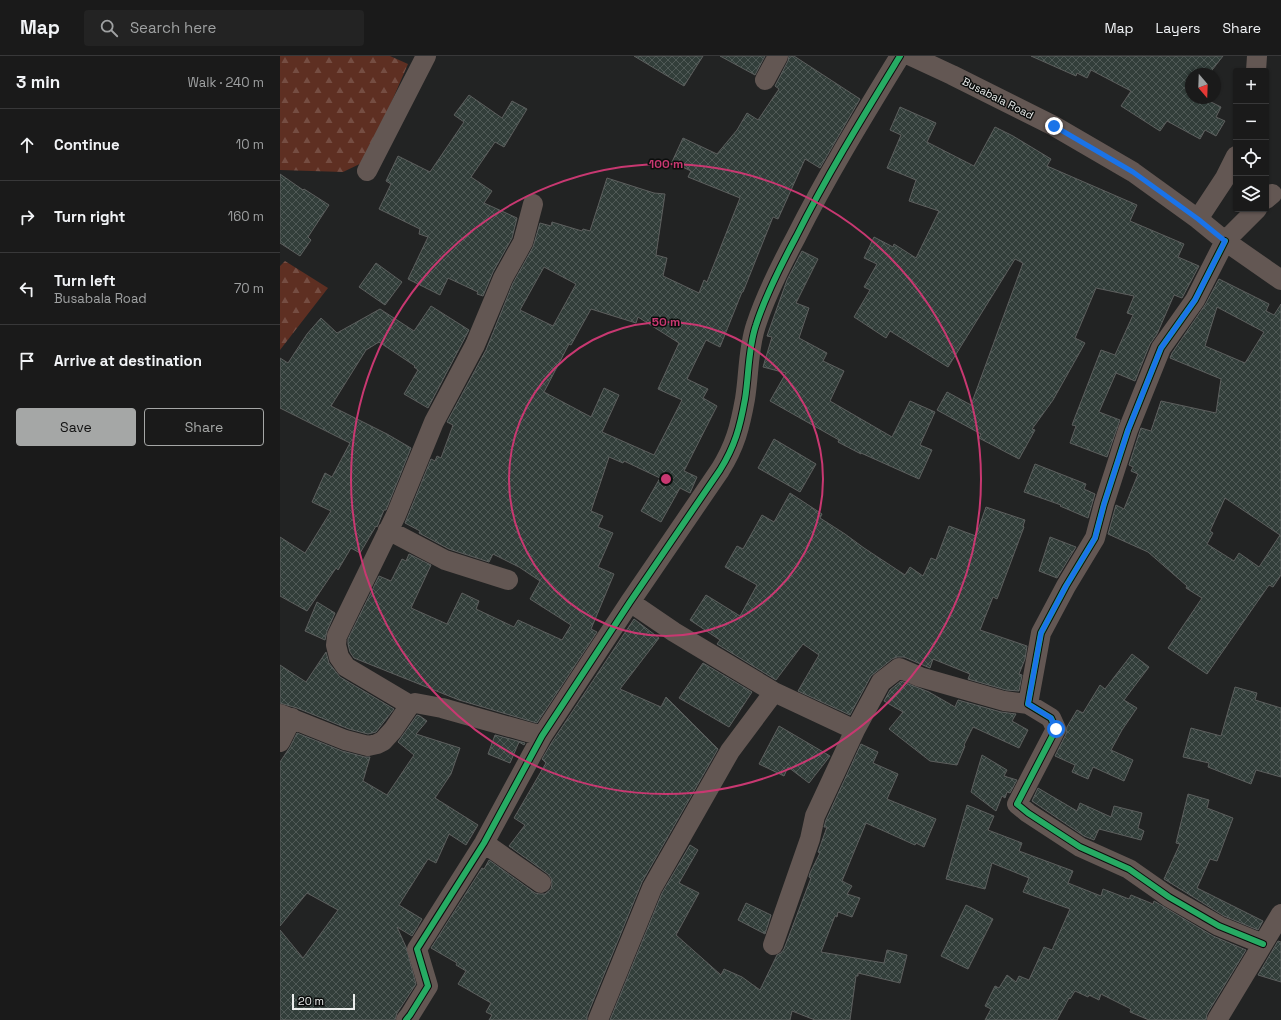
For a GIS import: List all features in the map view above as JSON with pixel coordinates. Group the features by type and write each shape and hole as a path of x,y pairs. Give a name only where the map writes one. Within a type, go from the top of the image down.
{"street":[{"path":"368,171 426,56"},
{"path":"765,80 778,56"},
{"path":"406,1020 428,986 417,949 484,842 542,736 731,452 737,436 745,400 756,326 777,274 817,196 851,136 900,56"},
{"name":"Busabala Road","path":"910,56 952,75 1054,126 1133,172 1198,219 1225,241 1281,280"},
{"path":"1256,68 1257,56"},
{"path":"1198,219 1225,178 1233,162"},
{"path":"410,705 346,667 339,657 336,645 337,636 388,530 434,422 475,345 503,278 523,242 533,204"},
{"path":"1028,704 1041,633 1066,586 1095,538 1104,504 1128,430 1161,348 1195,300 1225,241 1254,212"},
{"path":"388,530 445,560 508,580"},
{"path":"630,602 674,632 774,692 855,730"},
{"path":"773,945 810,839 815,816 855,730 881,682 899,668 920,677 1004,701 1028,704 1051,718 1056,729 1017,804 1028,813 1080,847 1129,869 1169,897 1219,926 1263,944"},
{"path":"598,1020 652,888 730,751 774,692"},
{"path":"280,742 286,716 345,740 368,746 376,744 383,741 393,730 410,705 415,703 442,708 542,736"},
{"path":"484,842 541,883"},
{"path":"1217,1020 1281,914"}],"green space":[{"path":"280,56 390,56 408,64 366,161 343,172 280,170"},
{"path":"285,261 328,288 280,350 280,266"}],"building":[{"path":"634,56 703,56 684,86"},
{"path":"720,56 765,56 755,75"},
{"path":"789,56 794,56 860,99 820,168 805,159 778,219 773,217 720,347 706,340 687,379 708,389 703,398 717,406 684,471 697,477 690,493 680,488 661,522 641,511 660,478 624,461 623,463 609,457 591,511 603,516 598,527 613,533 598,567 614,574 591,629 597,632 537,723 459,700 354,658 350,652 348,639 379,576 391,581 402,559 406,561 409,554 431,565 411,608 447,624 462,593 479,601 476,609 514,627 518,620 562,640 571,625 530,599 540,581 519,567 493,554 489,562 449,549 419,533 420,531 405,523 431,459 435,461 437,456 441,458 453,425 447,422 486,350 513,283 533,247 540,223 551,226 552,222 582,231 583,229 590,231 607,178 654,193 665,194 656,255 667,258 663,276 699,293 704,280 707,282 740,198 688,177 691,171 672,162 683,138 717,154 737,130 747,113 758,120 779,89 775,86 788,61","holes":["544,267 576,284 553,326 520,310","591,309 636,323 638,317 679,343 658,389 682,400 654,455 602,432 619,395 604,388 591,417 544,392 569,344 571,345"]},
{"path":"1031,56 1223,56 1214,68 1185,68 1185,104 1215,104 1221,107 1216,117 1225,121 1216,136 1205,130 1200,139 1167,121 1160,131 1121,106 1131,91 1091,70 1087,78 1077,73 1076,76"},
{"path":"469,95 502,118 512,101 527,109 504,147 495,142 471,177 492,191 484,203 517,218 512,238 493,272 483,296 477,294 478,292 448,278 440,295 408,279 428,237 419,234 420,229 379,209 391,184 386,181 398,156 430,172 464,122 454,115"},
{"path":"900,107 936,123 927,142 974,166 995,127 1013,136 1051,159 1047,166 1137,205 1130,221 1184,244 1178,257 1199,266 1182,298 1174,295 1157,334 1150,344 1135,381 1116,373 1099,412 1120,420 1107,457 1070,443 1076,426 1072,425 1101,350 1115,355 1133,315 1127,313 1134,296 1096,288 1075,338 1085,343 1053,400 1032,429 1035,430 1019,459 979,438 981,434 937,410 947,392 971,405 1023,263 1015,259 948,367 890,331 886,338 854,317 870,290 864,287 877,264 864,258 874,237 893,247 894,244 916,258 939,211 909,201 916,180 887,168 901,135 890,130"},
{"path":"280,174 303,190 304,189 329,205 308,237 311,240 300,256 280,243"},
{"path":"802,251 818,259 796,303 809,308 799,338 827,353 823,361 844,371 830,401 892,437 910,401 935,412 920,445 932,450 919,479 861,454 838,442 839,440 770,401 786,373 763,367 772,337 767,336 787,280"},
{"path":"376,263 402,282 385,305 359,287"},
{"path":"1219,279 1269,304 1266,311 1274,315 1281,304 1281,575 1273,587 1269,585 1207,674 1168,648 1202,598 1186,588 1187,586 1148,552 1108,534 1116,505 1124,509 1138,474 1131,471 1133,467 1129,465 1141,428 1151,431 1161,401 1216,413 1221,379 1170,358 1205,305","holes":["1217,307 1264,332 1245,363 1205,346","1225,498 1280,535 1259,567 1239,553 1234,561 1207,544 1213,533 1210,531"]},
{"path":"431,306 469,330 428,408 404,394 418,370 414,367 415,366 379,342 366,350 331,406 387,434 411,448 386,510 384,510 377,527 376,526 360,553 351,548 338,570 336,568 307,611 280,596 280,537 305,553 331,511 312,502 325,473 332,477 350,443 280,408 280,358 288,363 307,334 321,318 337,333 380,309 414,331"},
{"path":"774,439 816,464 800,492 758,468"},
{"path":"1035,464 1086,484 1084,489 1095,494 1088,518 1060,506 1061,505 1024,492"},
{"path":"790,493 822,514 820,518 905,575 910,567 923,576 931,558 936,560 949,526 976,536 986,507 1025,520 1024,527 997,599 993,597 980,630 1027,646 1025,659 1019,674 1022,675 1019,691 1006,690 968,679 970,674 933,659 930,668 904,657 897,657 892,659 871,676 850,715 798,691 819,655 803,644 776,680 717,644 720,640 690,620 706,595 740,616 757,585 725,567 737,546 743,549 762,515 774,522"},
{"path":"1050,537 1076,547 1057,578 1039,571"},
{"path":"317,602 335,613 327,631 325,640 305,631"},
{"path":"634,619 659,638 620,689 661,707 666,697 718,749 642,882 587,1016 587,1020 489,1020 492,1015 486,1012 491,1003 458,984 466,971 456,965 457,963 431,948 482,868 484,869 489,860 535,893 545,894 551,889 551,878 548,874 509,846 525,825 514,818 546,763 542,759 552,742"},
{"path":"326,652 329,663 340,677 394,709 376,732 368,734 349,729 297,708 280,703 280,665 306,682"},
{"path":"1132,654 1149,667 1124,700 1137,708 1111,750 1133,760 1124,781 1093,767 1088,779 1072,772 1075,765 1055,756 1066,734 1067,727 1077,710 1083,713 1100,685 1105,689"},
{"path":"703,663 752,692 729,727 679,698"},
{"path":"901,681 929,692 955,707 958,700 1001,712 1016,714 1012,721 1028,730 1019,748 973,727 964,745 965,746 957,765 930,761 889,729 903,712 884,701 890,690"},
{"path":"1235,687 1257,693 1255,700 1281,708 1281,777 1256,770 1251,784 1208,767 1209,763 1183,757 1191,728 1221,736"},
{"path":"417,715 427,721 416,734 460,748 451,774 435,798 478,825 466,845 449,834 436,863 428,859 399,905 422,919 412,936 397,927 406,947 416,984 397,1013 395,1020 280,1020 280,930 303,958 338,910 307,893 280,926 280,762 297,733 342,751 370,757 363,781 387,795 414,755 398,742"},
{"path":"779,726 830,756 809,783 788,767 784,776 759,764"},
{"path":"495,735 525,743 524,745 519,742 510,763 488,754"},
{"path":"861,744 878,752 873,763 898,774 887,799 936,819 924,847 916,843 915,845 866,823 842,881 852,886 847,894 860,898 852,917 838,912 837,917 835,916 821,952 884,963 887,950 907,955 900,983 858,973 858,976 856,976 850,1020 815,1020 792,1011 790,1020 610,1020 662,893 690,845 698,850 679,883 699,893 676,935 721,975 724,969 742,977 760,990 777,955 784,949 811,878 809,877 810,873 820,853 818,852 827,827 824,827 826,820"},
{"path":"982,755 1007,770 1004,776 1017,780 1010,793 1007,792 1005,798 1002,796 996,811 971,792"},
{"path":"1038,788 1077,811 1080,803 1111,817 1114,806 1142,813 1138,828 1144,831 1141,840 1099,829 1094,840 1084,836 1032,801"},
{"path":"1188,794 1209,800 1207,808 1233,818 1217,861 1210,859 1197,888 1263,921 1258,930 1224,916 1164,879 1180,844 1176,843"},
{"path":"967,805 994,816 988,830 1022,843 1019,851 1073,871 1068,883 1101,896 1103,889 1129,899 1131,895 1153,904 1154,901 1213,936 1246,950 1207,1014 1206,1020 1149,1020 1130,1012 1131,1009 1101,994 1099,1000 1075,991 1070,999 1069,998 1057,1020 985,1020 991,1009 985,1006 995,986 999,988 1007,975 1016,982 1019,976 1029,980 1044,947 1052,950 1070,909 1023,892 1029,878 992,863 985,889 946,879"},
{"path":"746,903 771,915 765,934 738,920"},
{"path":"966,905 993,919 968,969 941,956"},
{"path":"1278,941 1281,942 1281,982 1258,975"}],"cycle path":[{"path":"406,1020 428,986 417,949 484,843 542,736 730,453 739,427 743,409 753,334 769,291 820,191 900,56"},
{"path":"1225,241 1195,300 1161,348 1128,430 1104,504 1095,538 1066,586 1041,633 1028,704 1051,718 1056,729 1017,804 1028,813 1080,847 1129,869 1169,897 1219,926 1263,944"}],"route":[{"path":"1054,126 1133,172 1198,219 1225,241 1195,300 1161,348 1128,430 1104,504 1095,538 1066,586 1041,633 1028,704 1032,708 1051,718 1056,729"}]}
